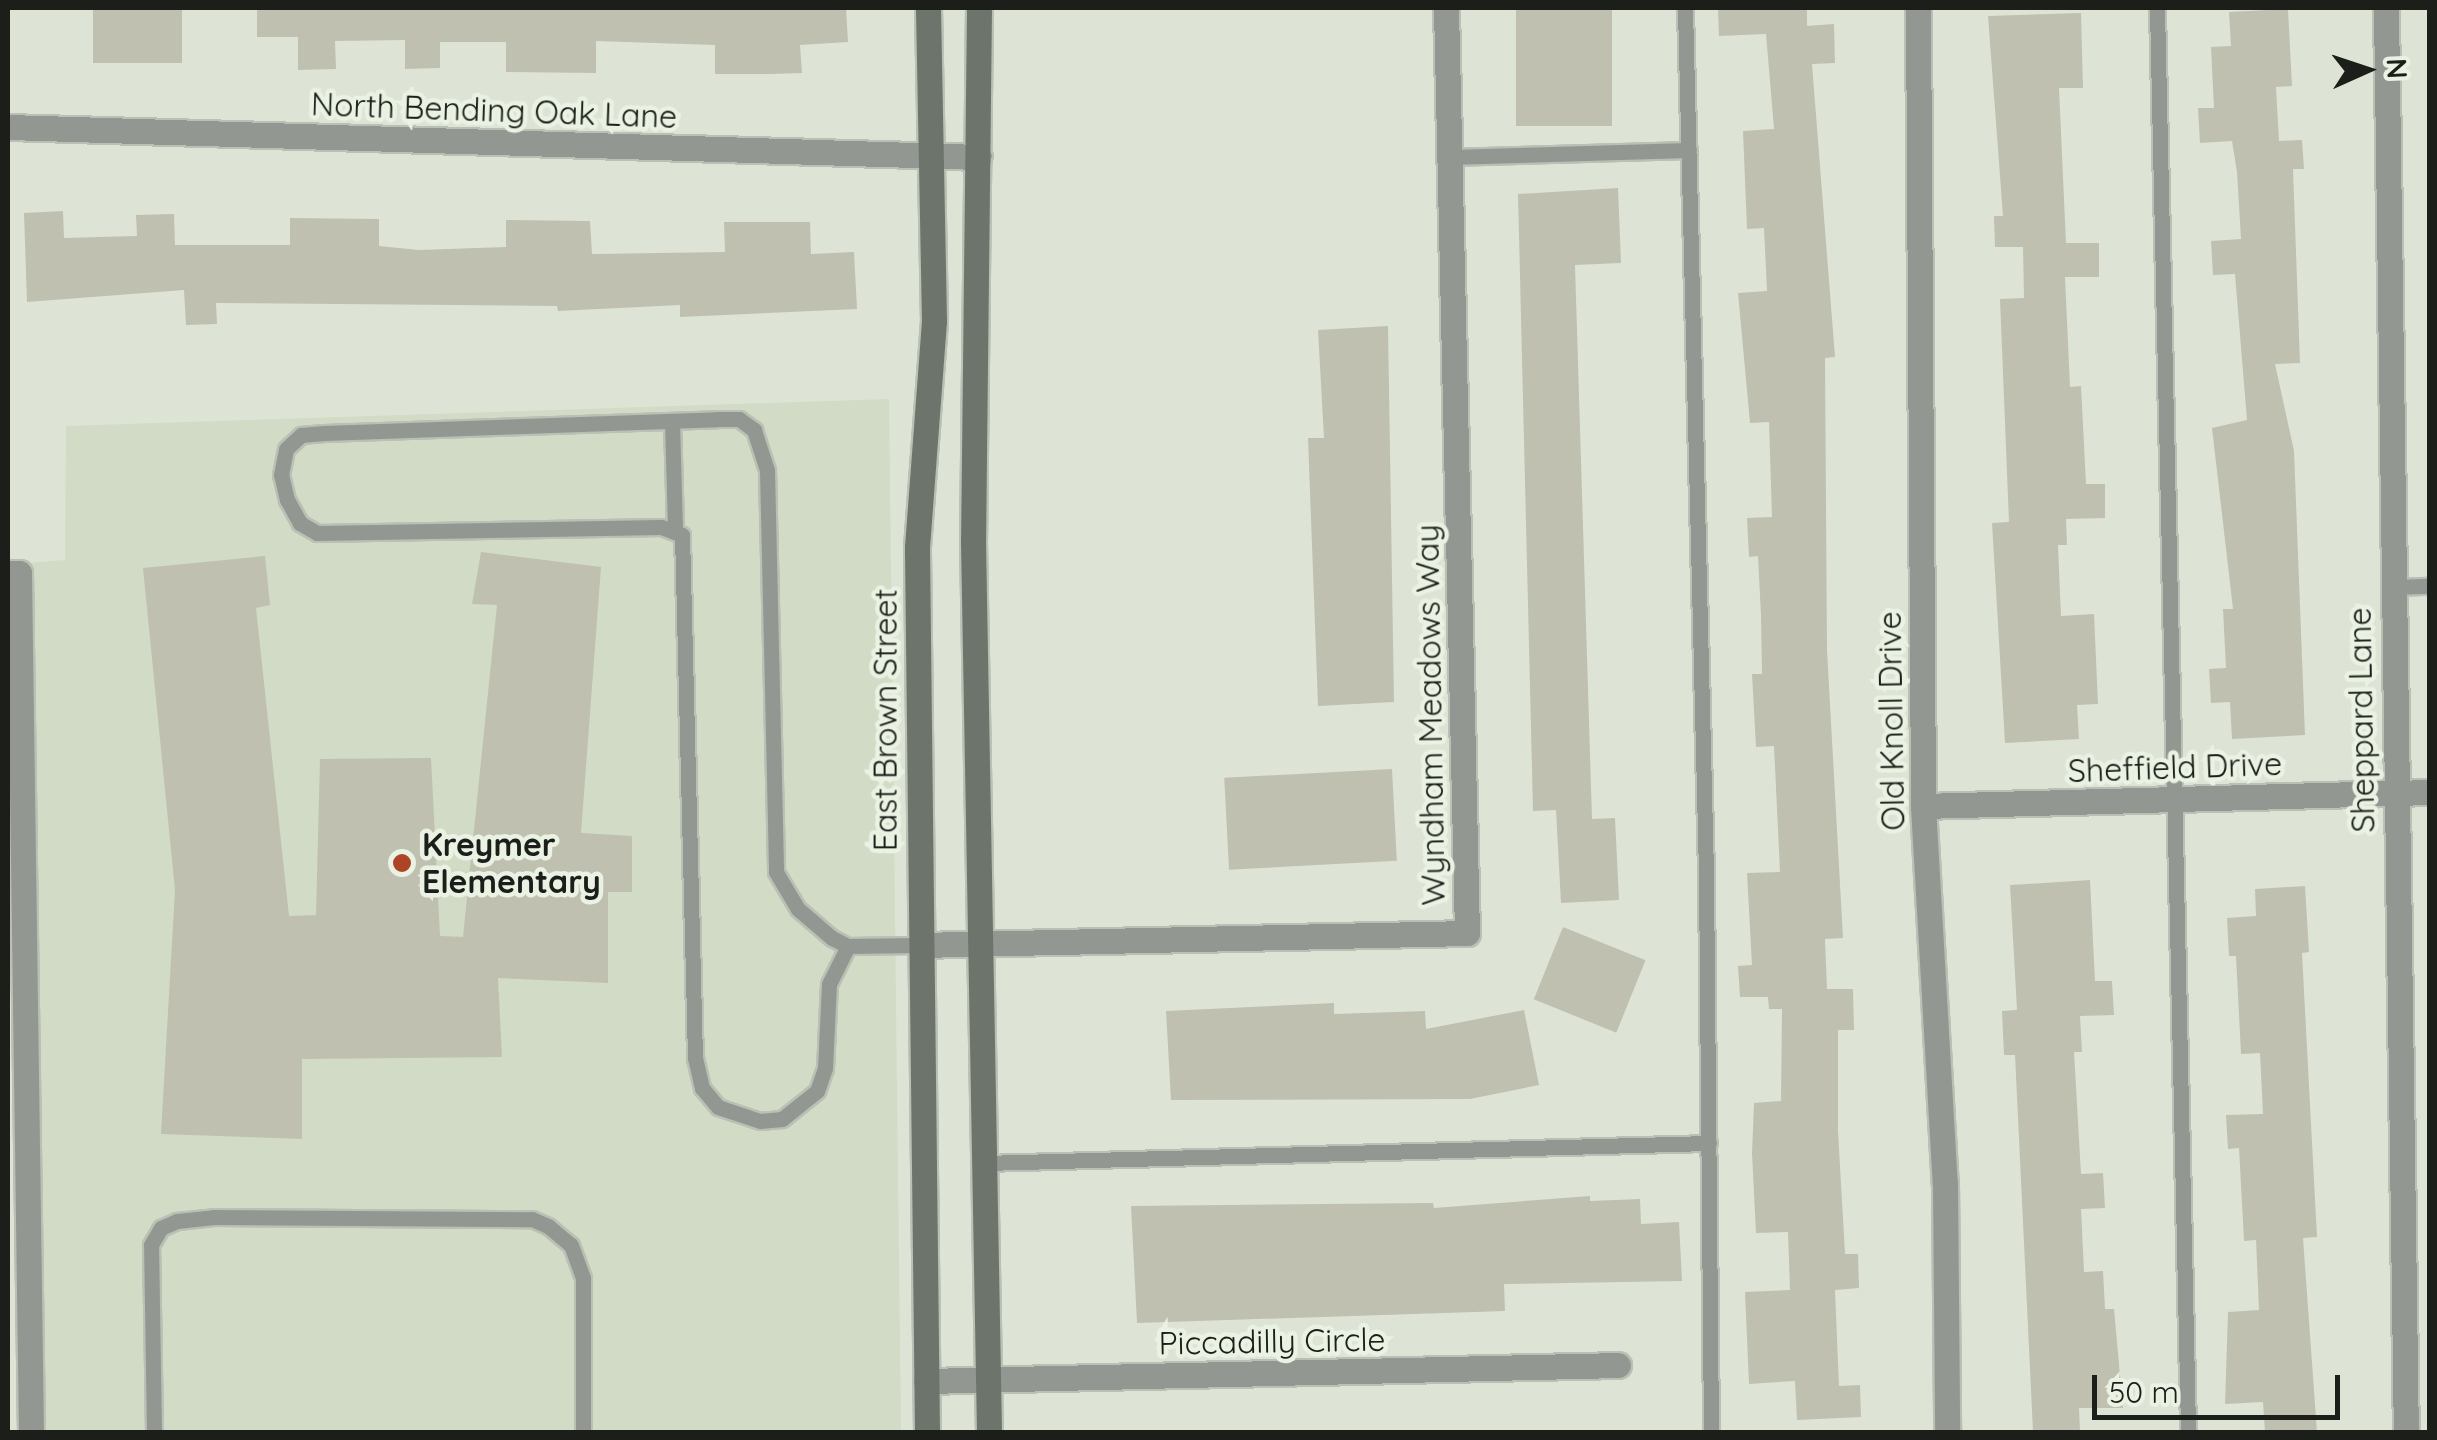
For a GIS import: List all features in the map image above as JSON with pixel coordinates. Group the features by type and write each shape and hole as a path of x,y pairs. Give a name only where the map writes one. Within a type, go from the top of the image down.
{"main road":[{"name":"East Brown Street","path":"927,1432 917,547 934,321 928,8"},
{"path":"979,8 973,542 989,1432"}],"street":[{"name":"Wyndham Meadows Way","path":"919,945 1468,933 1446,8"},
{"name":"Old Knoll Drive","path":"1918,8 1923,806 1945,1183 1946,1432"},
{"name":"Sheppard Lane","path":"2386,8 2394,793 2406,1432"},
{"name":"North Bending Oak Lane","path":"8,127 980,156"},
{"path":"13,573 31,1432"},
{"name":"Sheffield Drive","path":"1923,806 2430,792"},
{"name":"Piccadilly Circle","path":"926,1381 1618,1366"}],"lane":[{"path":"1685,8 1709,1142 1711,1432"},
{"path":"2157,8 2188,1432"},
{"path":"1449,158 1688,150"},
{"path":"675,529 317,533 300,523 281,475 286,450 302,435 739,419 765,449 772,856 798,909 848,946 919,945"},
{"path":"672,421 675,529 685,543 695,1058 702,1088 718,1108 760,1122 782,1120 817,1091 825,1068 829,984 848,946"},
{"path":"2392,587 2430,586"},
{"path":"984,1164 1709,1142"},
{"path":"154,1432 151,1244 161,1228 177,1221 234,1217 532,1219 548,1226 571,1245 582,1278 584,1432"}],"shaded area":[{"path":"889,399 901,1432 40,1432 28,563 65,560 66,426"}],"building":[{"path":"93,8 182,8 182,63 93,63"},
{"path":"257,8 846,8 848,42 800,45 802,73 715,74 715,45 596,41 596,73 506,72 506,42 440,42 440,68 405,69 405,40 335,41 336,69 298,70 298,37 257,37"},
{"path":"1516,8 1612,8 1612,126 1516,126"},
{"path":"1718,8 1807,8 1807,26 1834,24 1835,63 1812,64 1835,357 1825,358 1827,650 1843,938 1825,939 1827,989 1853,989 1854,1030 1838,1030 1838,1131 1845,1254 1858,1254 1859,1288 1835,1290 1839,1386 1860,1385 1861,1417 1797,1420 1795,1381 1749,1384 1745,1292 1790,1290 1788,1232 1756,1233 1752,1153 1754,1103 1781,1101 1782,1009 1769,1009 1768,997 1740,997 1738,966 1752,965 1747,873 1780,872 1774,746 1756,747 1752,674 1762,674 1761,616 1758,556 1749,557 1747,518 1772,517 1769,422 1750,423 1738,293 1767,291 1764,228 1747,229 1743,131 1774,129 1766,34 1719,36"},
{"path":"2288,9 2292,86 2276,87 2279,141 2302,140 2304,169 2293,169 2300,363 2275,364 2294,451 2305,735 2232,739 2230,702 2211,703 2209,669 2226,668 2223,609 2233,609 2212,428 2247,420 2235,274 2213,275 2211,241 2241,239 2232,141 2200,143 2198,108 2214,108 2211,47 2231,46 2229,12"},
{"path":"2081,13 2083,88 2059,88 2066,243 2099,243 2099,277 2065,277 2070,387 2081,386 2086,484 2105,484 2105,518 2066,519 2067,545 2058,545 2061,616 2094,614 2098,704 2077,705 2079,739 2005,743 1992,523 2009,522 2000,299 2024,298 2023,247 1995,247 1994,216 2003,216 1988,16"},
{"path":"1618,188 1621,263 1575,265 1592,819 1615,818 1619,900 1561,903 1556,810 1533,811 1518,194"},
{"path":"63,211 64,238 137,236 136,215 174,214 175,245 290,245 290,218 379,219 379,246 419,250 506,247 506,220 590,221 592,254 725,252 724,222 810,222 811,254 854,252 857,309 680,317 680,305 558,311 557,306 216,303 217,324 186,325 184,290 27,302 24,213"},
{"path":"1388,326 1394,702 1318,706 1308,438 1324,438 1318,330"},
{"name":"Kreymer Elementary","path":"481,552 601,567 581,833 632,836 632,892 608,892 608,983 498,978 502,1057 302,1059 302,1139 161,1134 175,890 143,568 265,556 270,605 256,608 289,916 316,915 320,759 431,758 440,936 463,937 497,605 472,604"},
{"path":"1392,769 1397,861 1229,870 1224,778"},
{"path":"2090,880 2095,981 2112,981 2114,1015 2080,1016 2082,1052 2074,1052 2081,1174 2103,1173 2105,1208 2081,1209 2084,1272 2103,1271 2105,1309 2114,1309 2123,1408 2079,1408 2080,1432 2033,1432 2015,1055 2004,1055 2002,1011 2017,1010 2010,885"},
{"path":"2305,886 2309,952 2302,953 2317,1237 2303,1238 2317,1432 2265,1432 2263,1402 2225,1404 2228,1312 2259,1310 2256,1240 2244,1241 2239,1148 2228,1149 2226,1115 2263,1114 2260,1053 2241,1054 2236,956 2229,956 2227,918 2256,916 2255,889"},
{"path":"1563,927 1646,960 1616,1033 1534,999"},
{"path":"1334,1003 1334,1014 1425,1011 1426,1029 1524,1010 1539,1085 1470,1099 1171,1100 1166,1011"},
{"path":"1590,1196 1590,1201 1640,1199 1641,1224 1679,1222 1682,1281 1504,1284 1505,1311 1137,1323 1131,1206 1433,1203 1434,1208"}],"place":[{"name":"Kreymer Elementary","path":"402,863"}]}
